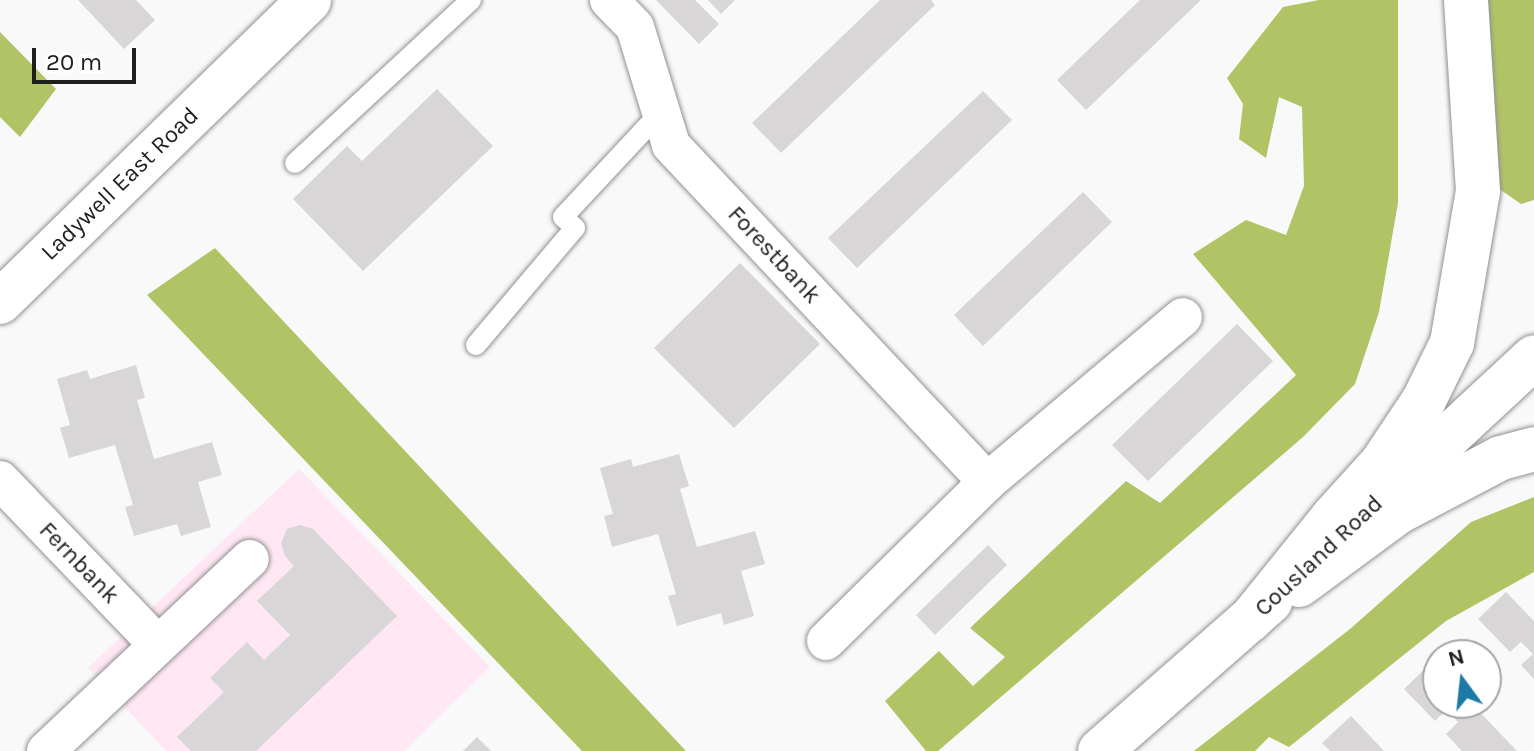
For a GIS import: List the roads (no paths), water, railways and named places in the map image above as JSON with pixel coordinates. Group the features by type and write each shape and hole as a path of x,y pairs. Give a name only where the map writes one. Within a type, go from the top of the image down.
{"main road":[{"name":"Ladywell East Road","path":"0,302 309,0"},
{"path":"1250,620 1333,517 1382,463 1424,400 1452,343 1478,191 1466,0"},
{"name":"Cousland Road","path":"1100,751 1250,620 1534,357"},
{"path":"1250,620 1398,512 1501,458 1534,449"}],"street":[{"name":"Forestbank","path":"609,0 635,27 671,145 987,482"},
{"path":"826,641 987,482 1183,317"},
{"name":"Fernbank","path":"0,480 158,645"},
{"path":"46,751 250,559"}],"lane":[{"path":"295,163 471,0"},
{"path":"476,345 575,228 563,217 661,112"}]}
